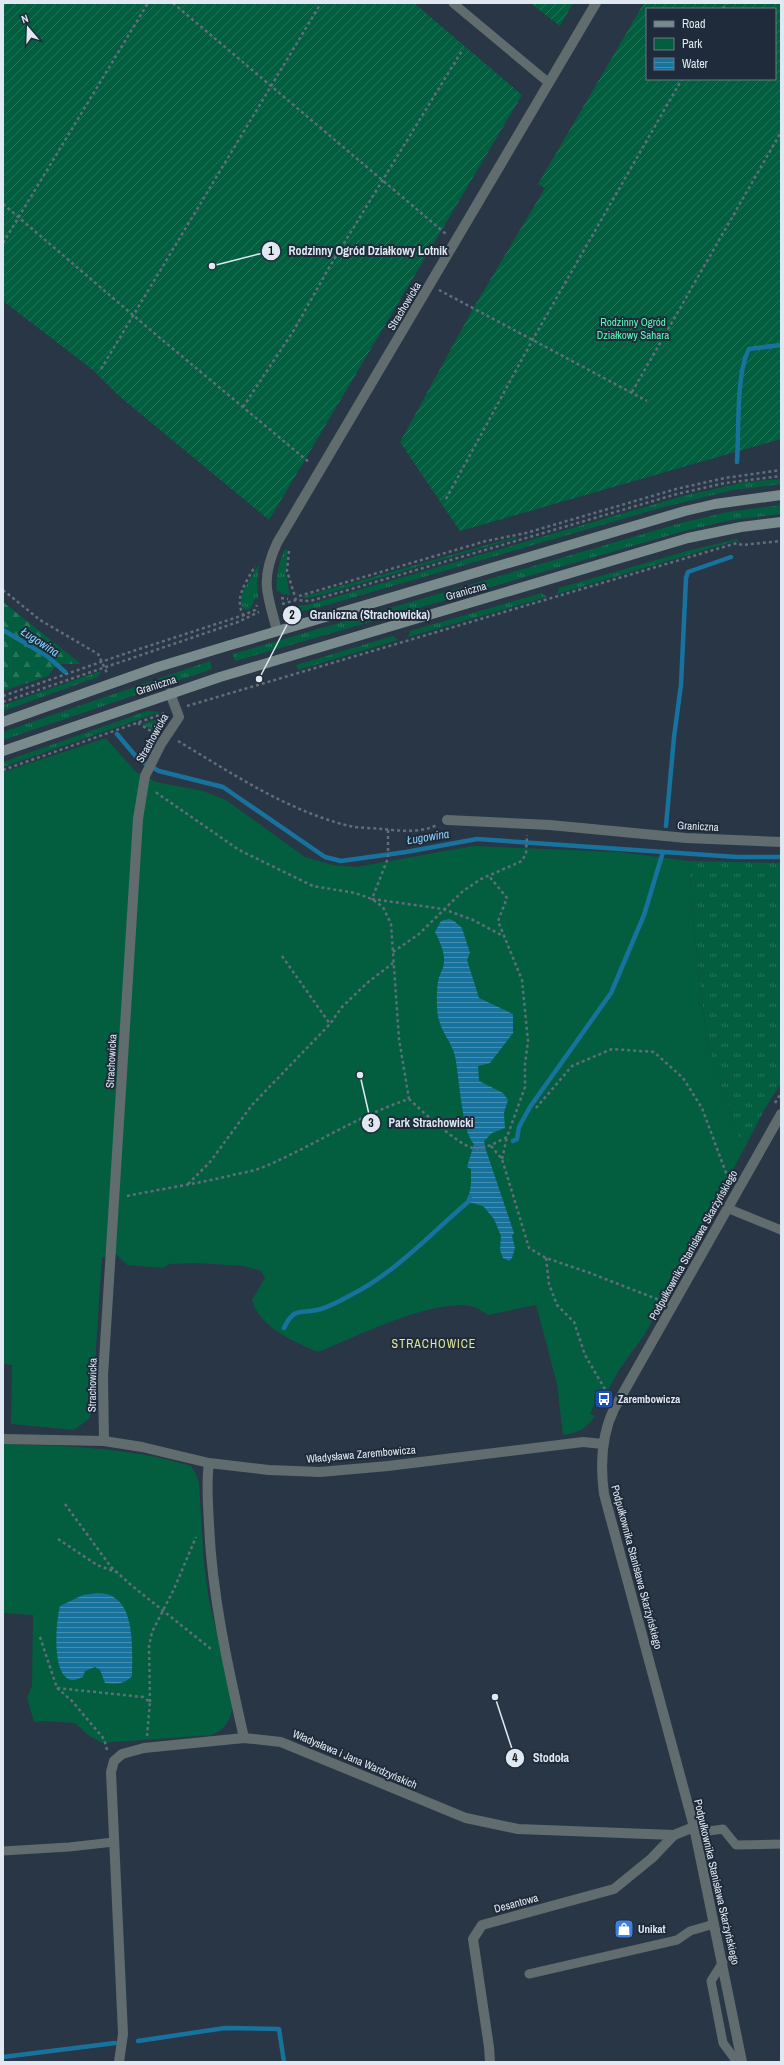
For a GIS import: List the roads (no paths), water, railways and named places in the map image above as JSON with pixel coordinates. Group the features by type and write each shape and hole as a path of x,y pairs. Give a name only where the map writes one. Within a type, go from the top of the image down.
{"main road":[{"name":"Graniczna","path":"3,722 111,684 277,630 685,510 715,504 781,495"},
{"name":"Graniczna","path":"3,751 170,693 688,538 741,527 781,522"}],"street":[{"name":"Strachowicka","path":"277,630 266,584 270,560 295,513 596,3"},
{"name":"Strachowicka","path":"104,1441 102,1376 115,1198 138,820 144,780 156,755 162,735 179,717 170,693"},
{"name":"Graniczna","path":"447,820 550,825 686,838 781,842"},
{"name":"Podpułkownika Stanisława Skarżyńskiego","path":"742,2062 723,1962 694,1830 604,1494 601,1473 603,1444 610,1418 620,1398 781,1114"},
{"name":"Władysława Zarembowicza","path":"3,1439 104,1441 142,1447 209,1463 269,1470 320,1472 388,1466 583,1442 603,1444"},
{"path":"209,1463 206,1479 211,1565 244,1738"},
{"name":"Władysława i Jana Wardzyńskich","path":"114,1842 111,1772 114,1760 122,1754 144,1748 244,1738 281,1742 466,1818 518,1830 674,1835 694,1830"},
{"name":"Desantowa","path":"490,2062 473,1939 482,1925 614,1889 652,1858 674,1835"},
{"path":"114,1842 123,2034 119,2062"}],"lane":[{"path":"453,3 549,83"},
{"path":"727,1208 781,1230"},
{"path":"694,1830 723,1829 736,1845 781,1844"},
{"path":"3,1851 69,1847 114,1842"},
{"path":"529,1974 677,1940 690,1931 714,1924"},
{"path":"723,1962 711,1981 723,2043 737,2062"}],"water":[{"path":"449,919 454,921 462,928 470,953 467,960 479,998 513,1014 513,1033 490,1063 478,1066 479,1081 503,1093 508,1100 504,1113 505,1128 492,1133 484,1141 514,1233 512,1236 515,1248 512,1258 509,1261 503,1258 500,1250 501,1236 494,1219 483,1206 468,1202 471,1184 471,1169 467,1167 474,1144 470,1138 464,1116 455,1056 452,1047 440,1025 437,1011 438,984 444,963 444,954 435,932 441,921"},
{"path":"98,1593 111,1595 120,1602 126,1612 130,1624 132,1637 132,1676 126,1681 116,1684 105,1683 100,1670 95,1667 85,1671 83,1677 76,1680 71,1680 65,1676 60,1668 58,1658 56,1635 60,1606 83,1595"}],"waterway":[{"path":"737,462 740,387 745,359 749,349 781,345"},
{"path":"666,826 674,737 681,685 686,578 688,572 731,557"},
{"name":"Ługowina","path":"3,630 47,656 65,672"},
{"name":"Ługowina","path":"117,734 139,760 159,771 223,787 325,857 341,861 406,852 477,839 737,857 781,857"},
{"path":"513,1141 517,1139 519,1127 530,1107 611,993 644,915 663,852"},
{"path":"284,1328 295,1313 321,1309 342,1300 381,1277 411,1253 468,1202 470,1197"},
{"path":"138,2041 225,2028 279,2029 284,2062"},
{"path":"3,2057 115,2043"}],"place":[{"name":"Rodzinny Ogród Działkowy Lotnik","path":"212,266"},
{"name":"Graniczna (Strachowicka)","path":"259,679"},
{"name":"Park Strachowicki","path":"360,1075"},
{"name":"Zarembowicza","path":"604,1399"},
{"name":"Stodoła","path":"495,1697"},
{"name":"Unikat","path":"624,1929"}],"district":[{"name":"STRACHOWICE","path":"434,1344"}],"park label":[{"name":"Rodzinny Ogród Działkowy Sahara","path":"633,328"}]}
